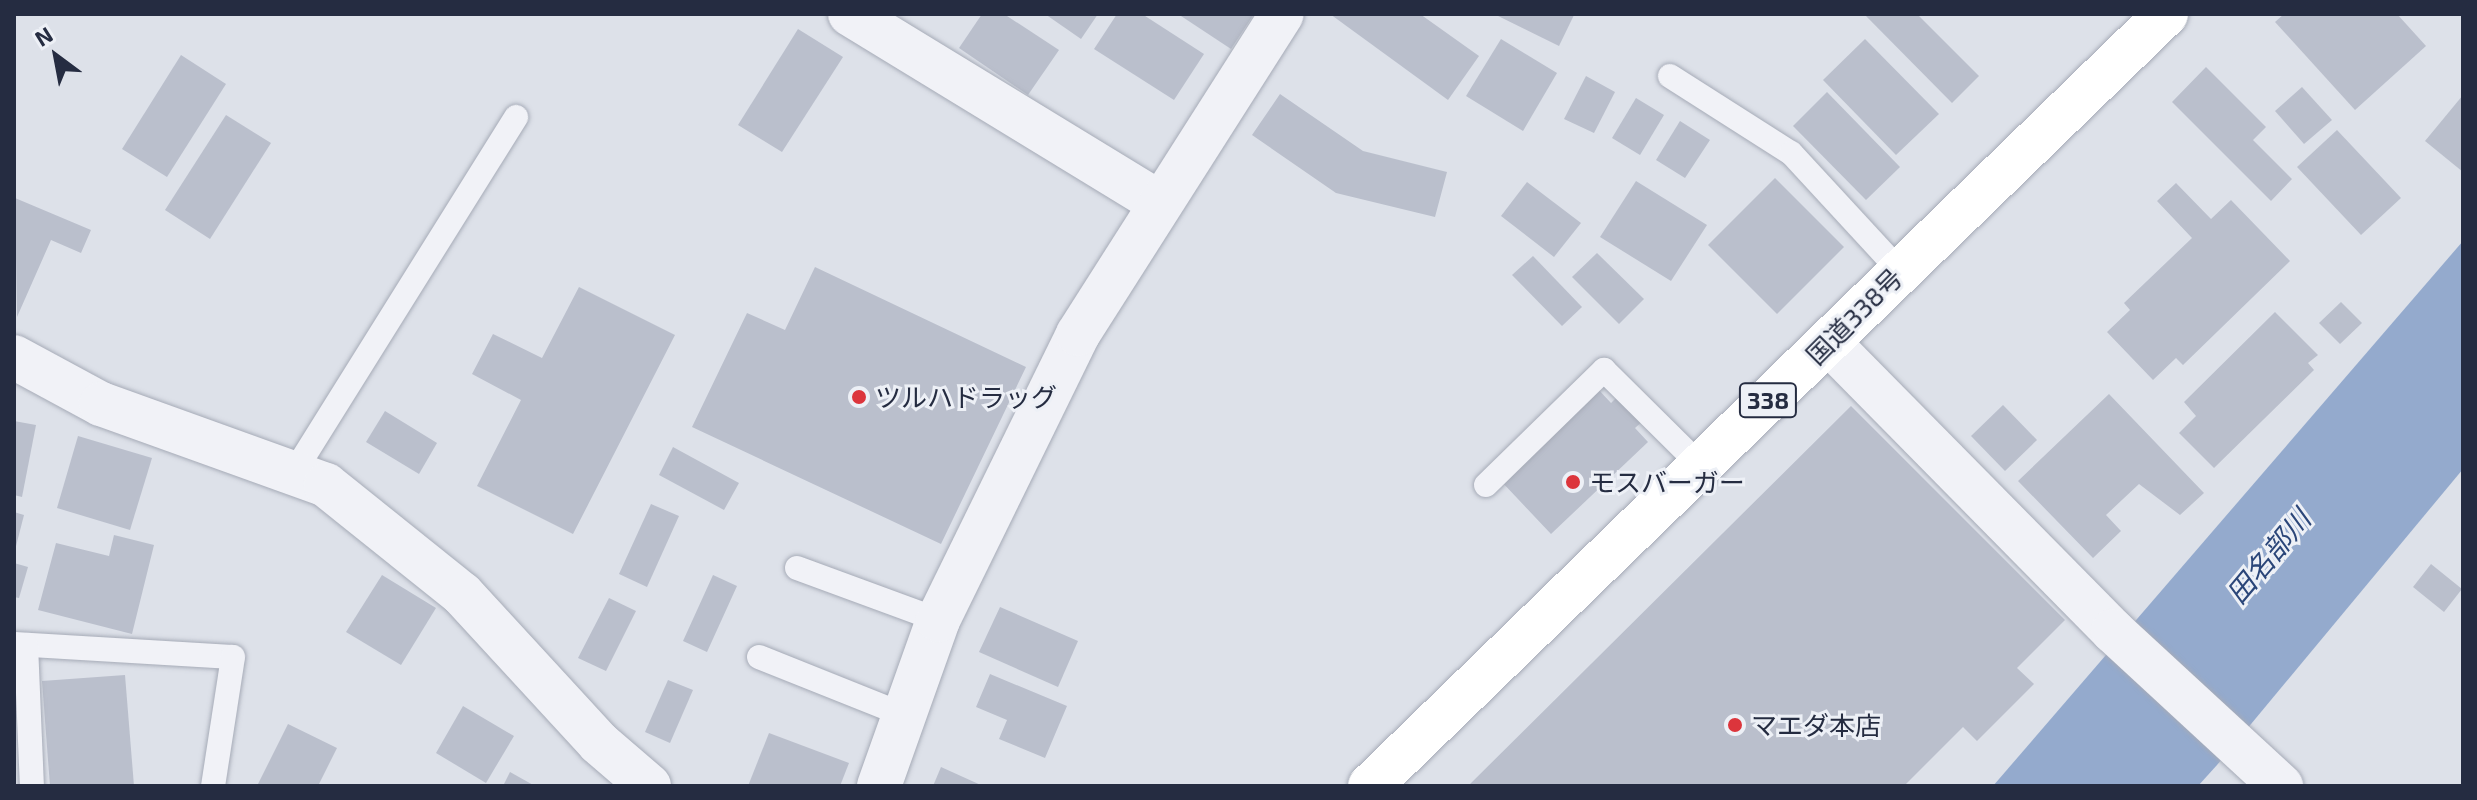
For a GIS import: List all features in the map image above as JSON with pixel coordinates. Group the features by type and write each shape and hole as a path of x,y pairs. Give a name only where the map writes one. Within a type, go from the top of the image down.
{"highway":[{"name":"国道338号","path":"1370,786 2166,14"}],"street":[{"path":"850,14 1160,203"},
{"path":"879,786 938,620 1078,334 1282,14"},
{"path":"1828,342 2113,631 2281,786"},
{"path":"14,357 101,404 326,485 462,594 599,743 649,786"}],"lane":[{"path":"1670,76 1791,153 1900,271"},
{"path":"293,474 516,117"},
{"path":"1486,485 1604,370 1701,466"},
{"path":"797,568 938,620"},
{"path":"32,786 20,645 233,657 213,786"},
{"path":"759,657 904,715"}],"water":[{"name":"田名部川","path":"2463,241 2463,469 2217,765 2198,786 1993,786"}],"building":[{"path":"982,14 1004,14 1059,50 1028,95 959,48"},
{"path":"1045,14 1098,14 1081,39"},
{"path":"1117,14 1142,14 1204,54 1174,100 1094,49"},
{"path":"1178,14 1254,14 1231,49"},
{"path":"1330,14 1420,14 1479,56 1448,100"},
{"path":"1494,14 1571,14 1574,15 1559,46"},
{"path":"1864,14 1917,14 1979,76 1952,103"},
{"path":"2284,14 2397,14 2426,46 2355,110 2275,22"},
{"path":"798,29 843,57 782,152 738,125"},
{"path":"1501,39 1557,73 1523,131 1466,96"},
{"path":"1865,39 1939,114 1896,155 1823,80"},
{"path":"181,55 226,84 167,177 122,149"},
{"path":"2206,67 2266,127 2253,140 2292,179 2271,201 2172,102"},
{"path":"1586,76 1615,92 1594,133 1564,119"},
{"path":"2302,87 2332,120 2304,144 2275,111"},
{"path":"1827,92 1900,167 1866,200 1793,126"},
{"path":"1280,94 1363,151 1447,172 1435,217 1336,193 1252,135"},
{"path":"2463,95 2463,172 2425,141"},
{"path":"1636,98 1664,115 1640,155 1612,138"},
{"path":"226,115 271,143 210,239 165,210"},
{"path":"1680,121 1710,140 1685,178 1656,160"},
{"path":"2337,130 2401,198 2361,235 2297,167"},
{"path":"1775,178 1844,247 1777,314 1708,245"},
{"path":"1636,181 1707,225 1671,281 1600,237"},
{"path":"1527,182 1581,223 1554,257 1501,216"},
{"path":"2176,183 2211,219 2231,200 2290,261 2183,365 2176,358 2153,380 2107,332 2130,310 2124,303 2192,238 2157,201"},
{"path":"15,198 91,230 81,253 51,240 17,317"},
{"path":"1597,253 1644,299 1619,324 1572,277"},
{"path":"1533,256 1582,307 1562,326 1512,275"},
{"name":"ツルハドラッグ","path":"815,267 1026,367 941,544 692,427 747,313 785,330"},
{"path":"579,287 675,335 573,534 477,486 521,400 472,374 493,334 542,358"},
{"path":"2341,302 2362,323 2340,344 2319,323"},
{"path":"2275,312 2318,355 2308,363 2314,370 2214,468 2179,433 2196,416 2184,402"},
{"path":"1597,388 1611,403 1620,394 1644,420 1635,428 1648,442 1551,534 1500,480"},
{"path":"2109,394 2204,493 2180,515 2139,484 2106,515 2121,531 2093,558 2018,481"},
{"path":"2003,405 2037,440 2005,471 1971,436"},
{"path":"1851,406 2065,620 2017,668 2034,684 1977,741 1963,727 1904,786 1468,786"},
{"path":"385,411 437,443 419,474 366,442"},
{"path":"14,421 36,425 22,497 14,495"},
{"path":"78,436 152,458 130,530 57,508"},
{"path":"673,447 739,483 724,510 659,475"},
{"path":"651,504 679,516 647,587 619,574"},
{"path":"14,512 24,515 15,550 14,550"},
{"path":"114,535 154,545 132,634 38,610 56,543 109,556"},
{"path":"14,563 28,567 19,598 14,597"},
{"path":"2431,564 2462,589 2444,612 2413,587"},
{"path":"382,575 436,608 401,665 346,632"},
{"path":"713,575 737,586 707,652 683,641"},
{"path":"609,598 636,611 606,671 578,658"},
{"path":"1000,607 1078,641 1058,687 979,652"},
{"path":"990,674 1067,706 1045,758 999,739 1007,720 976,707"},
{"path":"125,675 134,786 50,786 42,681"},
{"path":"668,680 693,690 670,743 645,732"},
{"path":"463,706 514,736 486,783 436,753"},
{"path":"288,724 337,748 318,786 257,786"},
{"path":"769,733 849,763 840,786 748,786"},
{"path":"941,767 983,786 933,786"},
{"path":"510,772 535,786 503,786"}],"place":[{"name":"ツルハドラッグ","path":"859,397"},
{"name":"モスバーガー","path":"1573,482"},
{"name":"マエダ本店","path":"1735,725"}]}
